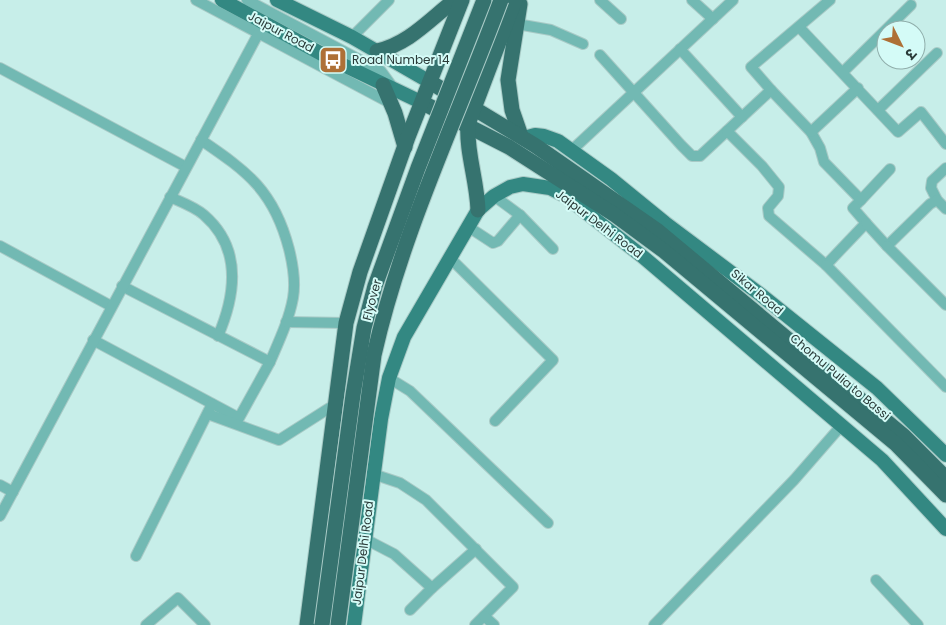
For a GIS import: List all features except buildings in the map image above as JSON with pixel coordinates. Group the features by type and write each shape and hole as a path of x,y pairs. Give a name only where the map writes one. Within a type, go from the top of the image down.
{"highway":[{"path":"377,51 398,45 409,38 455,0"},
{"path":"308,625 334,405 346,324 360,272 405,147 462,0"},
{"name":"Flyover","path":"322,625 364,328 375,286 418,168 484,0"},
{"name":"Flyover","path":"338,625 374,355 384,313 404,244 501,0"},
{"path":"478,210 475,175 468,143 468,124 515,0"},
{"path":"520,0 508,80 512,110 527,140"},
{"name":"Sikar Road","path":"430,82 527,140 617,202 715,277 904,436 946,478"},
{"path":"388,87 405,147"},
{"name":"Chomu Pulia to Bassi","path":"423,103 468,124 564,181 664,251 896,444 946,495"}],"main road":[{"name":"Jaipur Road","path":"222,0 261,28 423,103"},
{"path":"277,0 377,51 430,82"},
{"path":"527,140 535,135 544,136 558,141 572,150 762,295 877,388 946,455"},
{"name":"Jaipur Delhi Road","path":"354,625 373,474 389,378 394,361 415,316 478,210 494,196 510,187 524,184 550,188 564,195 642,256 882,460 946,529"}],"street":[{"path":"196,0 388,87"},
{"path":"247,0 388,87"},
{"path":"352,38 389,0"},
{"path":"600,0 621,19"},
{"path":"692,0 713,19"},
{"path":"572,150 733,0"},
{"path":"830,0 751,67 811,132 820,148 824,162 861,200"},
{"path":"843,72 911,5"},
{"path":"517,24 551,30 583,44"},
{"path":"799,27 898,132 921,112 946,144"},
{"path":"0,516 261,28"},
{"path":"680,49 742,117"},
{"path":"878,110 937,53"},
{"path":"600,55 692,156 700,156 771,90"},
{"path":"0,68 186,167"},
{"path":"388,87 407,68"},
{"path":"811,132 858,88"},
{"path":"727,131 762,166 779,187 778,196 768,208 768,216 826,265 946,387"},
{"path":"201,140 246,172 271,201 284,232 294,270 293,297 286,322 270,362 239,418 210,409"},
{"path":"946,168 932,180 931,188 937,200 946,209"},
{"path":"890,169 853,208 887,246 946,305"},
{"path":"494,196 520,215 552,249"},
{"path":"170,197 204,214 220,234 230,254 233,283 229,310 218,336"},
{"path":"887,246 930,204 937,200"},
{"path":"467,226 493,242 498,242 520,215"},
{"path":"826,265 866,223"},
{"path":"0,246 111,306"},
{"path":"449,257 553,360 495,422"},
{"path":"122,286 270,362"},
{"path":"286,322 346,324"},
{"path":"93,340 210,409 279,440 334,405"},
{"path":"389,378 410,391 548,523"},
{"path":"136,556 210,409"},
{"path":"654,625 794,480 841,426"},
{"path":"373,474 400,483 426,500 513,587 475,625"},
{"path":"0,485 13,492"},
{"path":"364,538 394,554 432,588"},
{"path":"410,610 476,549"},
{"path":"876,580 918,625"},
{"path":"146,625 178,598 205,625"},
{"path":"484,616 494,625"}],"place":[{"name":"Road Number 14","path":"333,60"}]}
